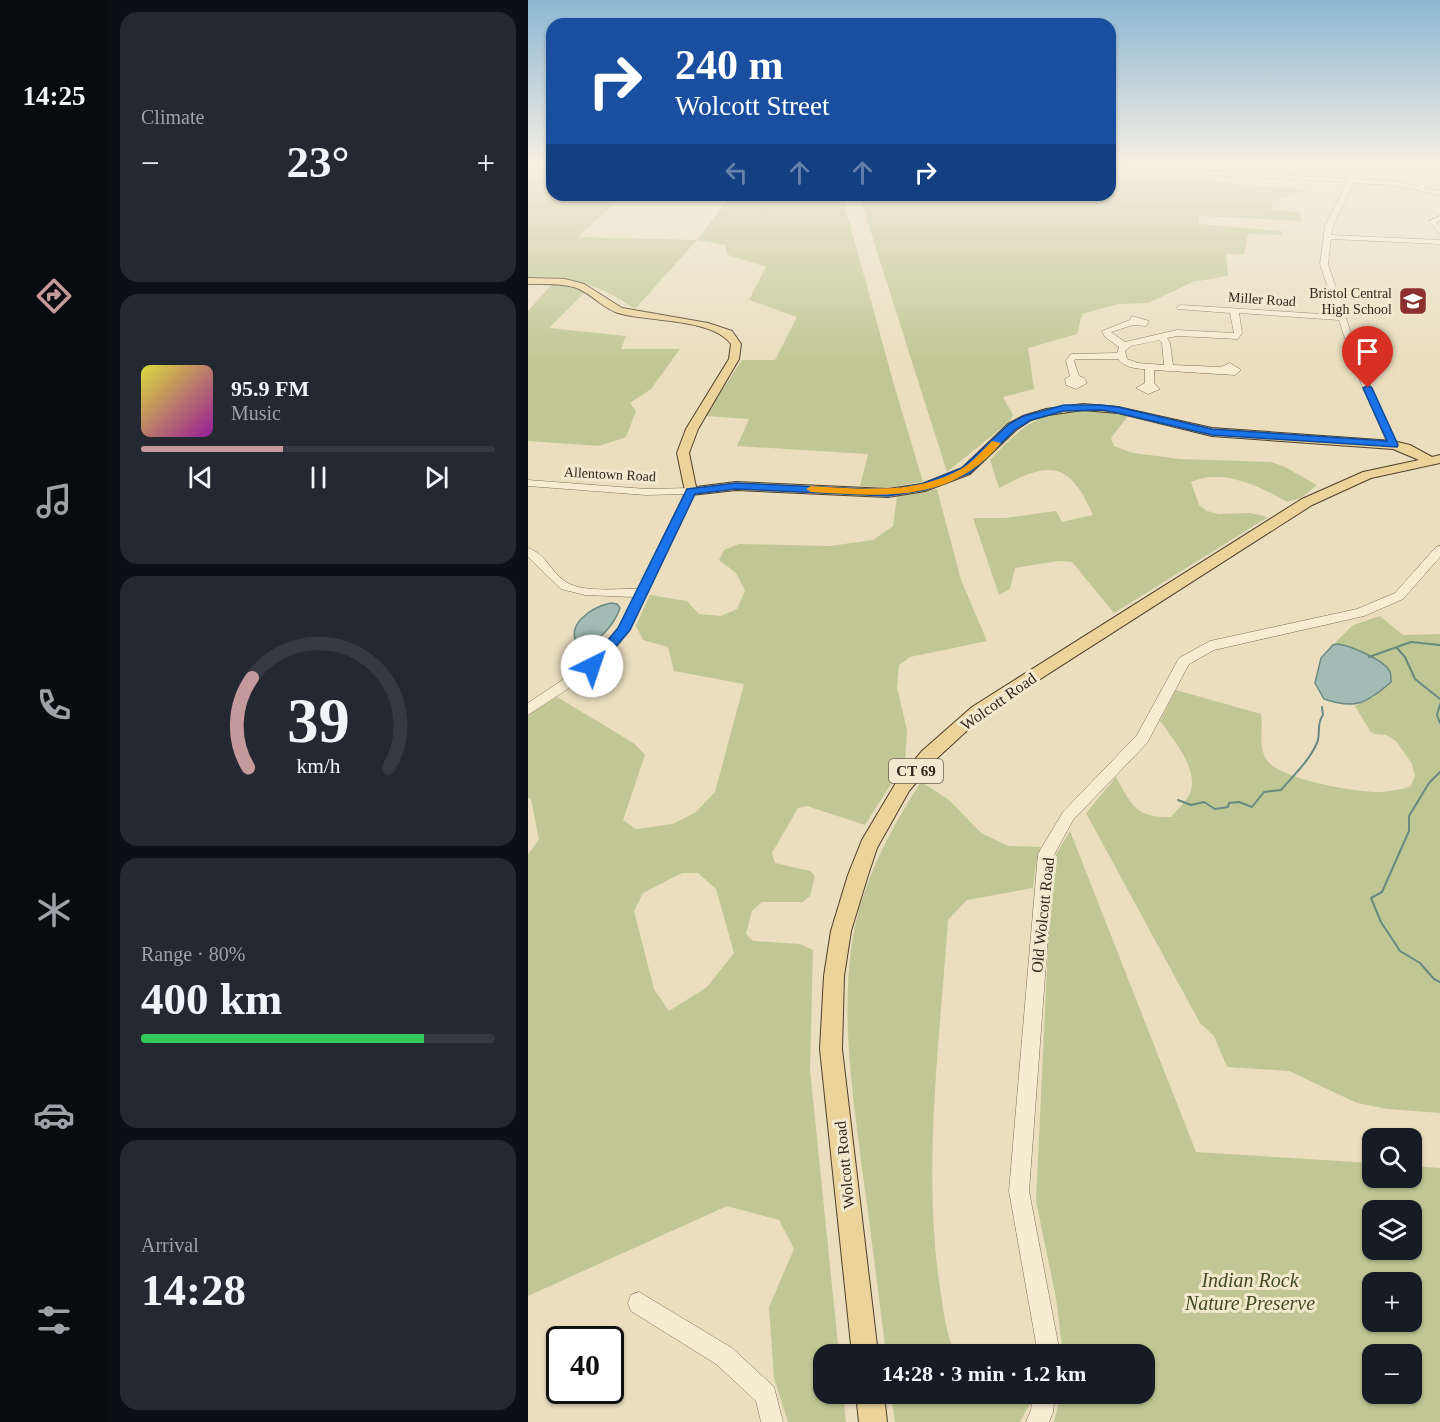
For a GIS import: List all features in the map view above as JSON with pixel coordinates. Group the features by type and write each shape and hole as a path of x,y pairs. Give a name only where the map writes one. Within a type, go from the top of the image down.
{"main road":[{"path":"528,281 565,282 581,286 619,310 708,326 728,333 736,344 734,359 692,429 683,453 691,491 736,486 888,493 925,487 966,471 1012,426 1037,415 1064,408 1101,407 1212,432 1393,445 1434,459"},
{"name":"Wolcott Road","path":"865,1344 831,1049 834,976 841,931 858,875 886,814 903,786 928,756 963,723 1307,502 1367,475 1434,459"},
{"path":"871,1404 873,1422"}],"street":[{"path":"1329,230 1326,237 1324,264 1360,371 1393,445"},
{"path":"1326,237 1440,242"},
{"name":"Miller Road","path":"1181,307 1341,318"},
{"path":"1121,356 1124,346 1161,336 1185,333 1224,338 1238,335 1234,311"},
{"path":"1124,346 1106,331 1133,322"},
{"path":"1161,336 1167,343 1169,367"},
{"path":"1075,378 1070,361 1074,356 1121,356 1129,364 1223,369"},
{"path":"1149,366 1149,384"},
{"name":"Allentown Road","path":"528,483 646,492 691,491"},
{"path":"528,710 592,666 624,630 691,491"},
{"name":"Old Wolcott Road","path":"1047,1344 1018,1191 1046,854 1068,816 1142,739 1184,661 1210,646 1360,613 1399,596 1440,550"},
{"path":"528,552 539,559 559,583 571,588 640,593"},
{"path":"639,1303 724,1356 766,1395 772,1422"},
{"path":"1037,1422 1043,1404"}],"green space":[{"path":"528,230 585,230 578,237 697,240 635,309 609,293 584,284 528,277"},
{"path":"704,230 852,230 923,482 886,488 860,486 868,454 737,446 749,419 705,416 742,360 775,360 797,317 749,300 766,267 728,255 725,245 697,240"},
{"path":"870,230 1282,231 1282,235 1248,234 1244,254 1226,254 1228,276 1193,282 1148,303 1118,304 1082,314 1077,334 1028,348 1034,389 1003,397 1013,415 1009,422 947,472"},
{"path":"553,283 577,287 585,292 549,328 626,336 621,349 680,349 651,389 630,403 636,411 626,437 599,446 528,441 528,311"},
{"path":"1094,410 1128,416 1111,438 1114,446 1133,453 1180,459 1271,462 1317,485 1301,498 1287,502 1253,485 1228,478 1203,478 1191,482 1199,505 1207,511 1219,514 1250,513 1268,517 1114,613 1072,562 1058,561 1015,568 1010,589 999,595 973,518 1005,518 1056,511 1062,522 1093,515 1084,497 1066,475 1044,470 1016,479 999,488 990,460 1014,436 1035,421 1059,413"},
{"path":"937,489 961,580 987,641 910,657 899,665 897,687 907,730 905,762 865,825 807,806 798,808 772,853 775,863 810,871 815,876 810,896 803,902 762,902 752,911 746,934 753,941 800,944 813,950 810,1070 838,1344 813,1344 813,1404 844,1404 846,1422 788,1422 774,1378 769,1307 794,1249 779,1220 727,1206 528,1296 528,854 539,840 531,799 528,798 528,715 557,697 635,744 645,755 623,820 636,829 673,824 696,812 715,792 744,684 674,671 668,647 643,640 636,626 650,595 687,601 699,614 721,616 737,609 745,591 736,573 719,560 724,550 739,544 830,546 873,540 893,526 897,496","holes":["682,873 698,873 716,889 734,953 707,987 669,1011 654,989 634,911 643,893"]},
{"path":"1380,616 1403,635 1440,634 1440,1113 1388,1109 1357,1103 1289,1071 1227,1067 1214,1036 1200,1023 1086,813 1116,777 1136,808 1149,815 1171,817 1185,801 1191,790 1190,771 1177,744 1160,721 1176,690 1261,714 1261,743 1264,754 1275,767 1287,774 1321,784 1371,792 1410,787 1415,776 1412,764 1396,741 1386,735 1374,734 1370,731 1355,706 1374,697 1385,665 1346,645 1333,645 1353,625"},
{"path":"921,782 948,799 981,833 1008,846 1041,847 1036,863 1033,888 967,900 948,920 934,1104 933,1198 940,1288 951,1344 885,1344 851,1079 848,998 852,943 869,879 898,820"},
{"name":"Indian Rock Nature Preserve","path":"1070,831 1196,1152 1362,1162 1362,1188 1422,1188 1422,1167 1440,1168 1440,1422 1054,1422 1058,1404 1155,1404 1155,1344 1062,1344 1056,1298 1036,1201 1051,885 1055,856"},
{"path":"892,1404 1029,1404 1020,1422 895,1422"}],"water":[{"path":"611,603 617,604 620,608 610,626 591,644 585,648 579,647 575,639 577,624 596,608"},
{"path":"1338,644 1359,651 1382,663 1390,672 1391,682 1368,700 1353,704 1324,699 1315,683 1321,658 1333,645"}],"waterway":[{"path":"1369,657 1411,642 1440,645"},
{"path":"1397,648 1405,657 1415,679 1440,699"},
{"path":"1440,704 1437,715 1440,723"},
{"path":"1178,800 1191,805 1204,802 1215,809 1228,807 1229,803 1239,802 1252,807 1264,792 1281,790 1314,750 1323,715 1322,707"},
{"path":"1440,772 1429,783 1409,816 1409,831 1382,892 1371,898 1381,922 1400,951 1420,963 1434,979 1440,982"}],"slow traffic":[{"path":"811,489 888,493 925,487 966,471 996,443"}],"place":[{"name":"Bristol Central High School","path":"1413,301"}],"route":[{"path":"592,666 624,630 691,491 736,486 888,493 925,487 966,471 1012,426 1027,418 1064,408 1101,407 1189,429 1212,432 1393,445 1368,388"}]}
